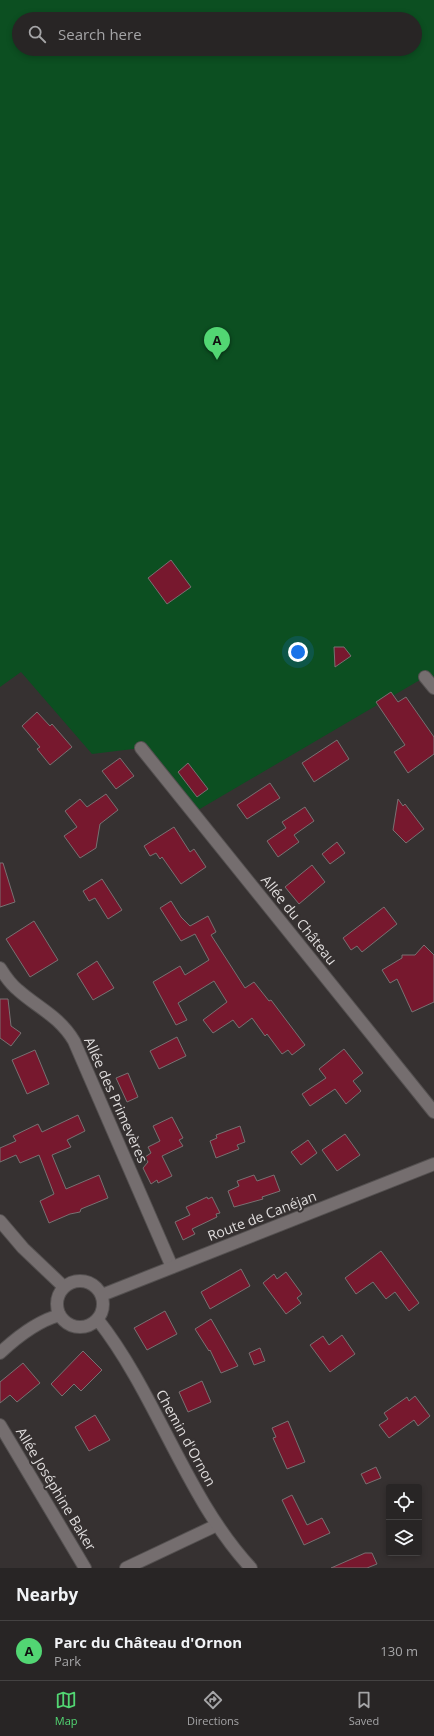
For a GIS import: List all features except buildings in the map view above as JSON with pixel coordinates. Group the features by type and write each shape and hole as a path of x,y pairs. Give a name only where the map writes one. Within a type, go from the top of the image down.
{"street":[{"path":"425,677 434,688"},
{"name":"Allée du Château","path":"141,748 434,1112"},
{"name":"Allée des Primevères","path":"0,968 18,990 57,1019 66,1028 74,1041 172,1267"},
{"name":"Route de Canéjan","path":"102,1295 434,1164"},
{"path":"0,1221 22,1248 64,1287"},
{"path":"78,1281 85,1282 92,1284 102,1295 103,1308 98,1320 92,1324 78,1327 64,1321 60,1315 58,1309 58,1298 64,1287 78,1281"},
{"path":"0,1353 32,1327 48,1318 60,1315"},
{"name":"Chemin d'Ornon","path":"98,1320 121,1352 217,1525 251,1568"},
{"name":"Allée Joséphine Baker","path":"0,1425 85,1568"},
{"path":"126,1568 217,1525"}],"green space":[{"path":"0,0 434,0 434,680 425,677 193,813 141,748 92,754 21,672 0,687"}],"place":[{"name":"Parc du Château d'Ornon","path":"217,360"}]}
